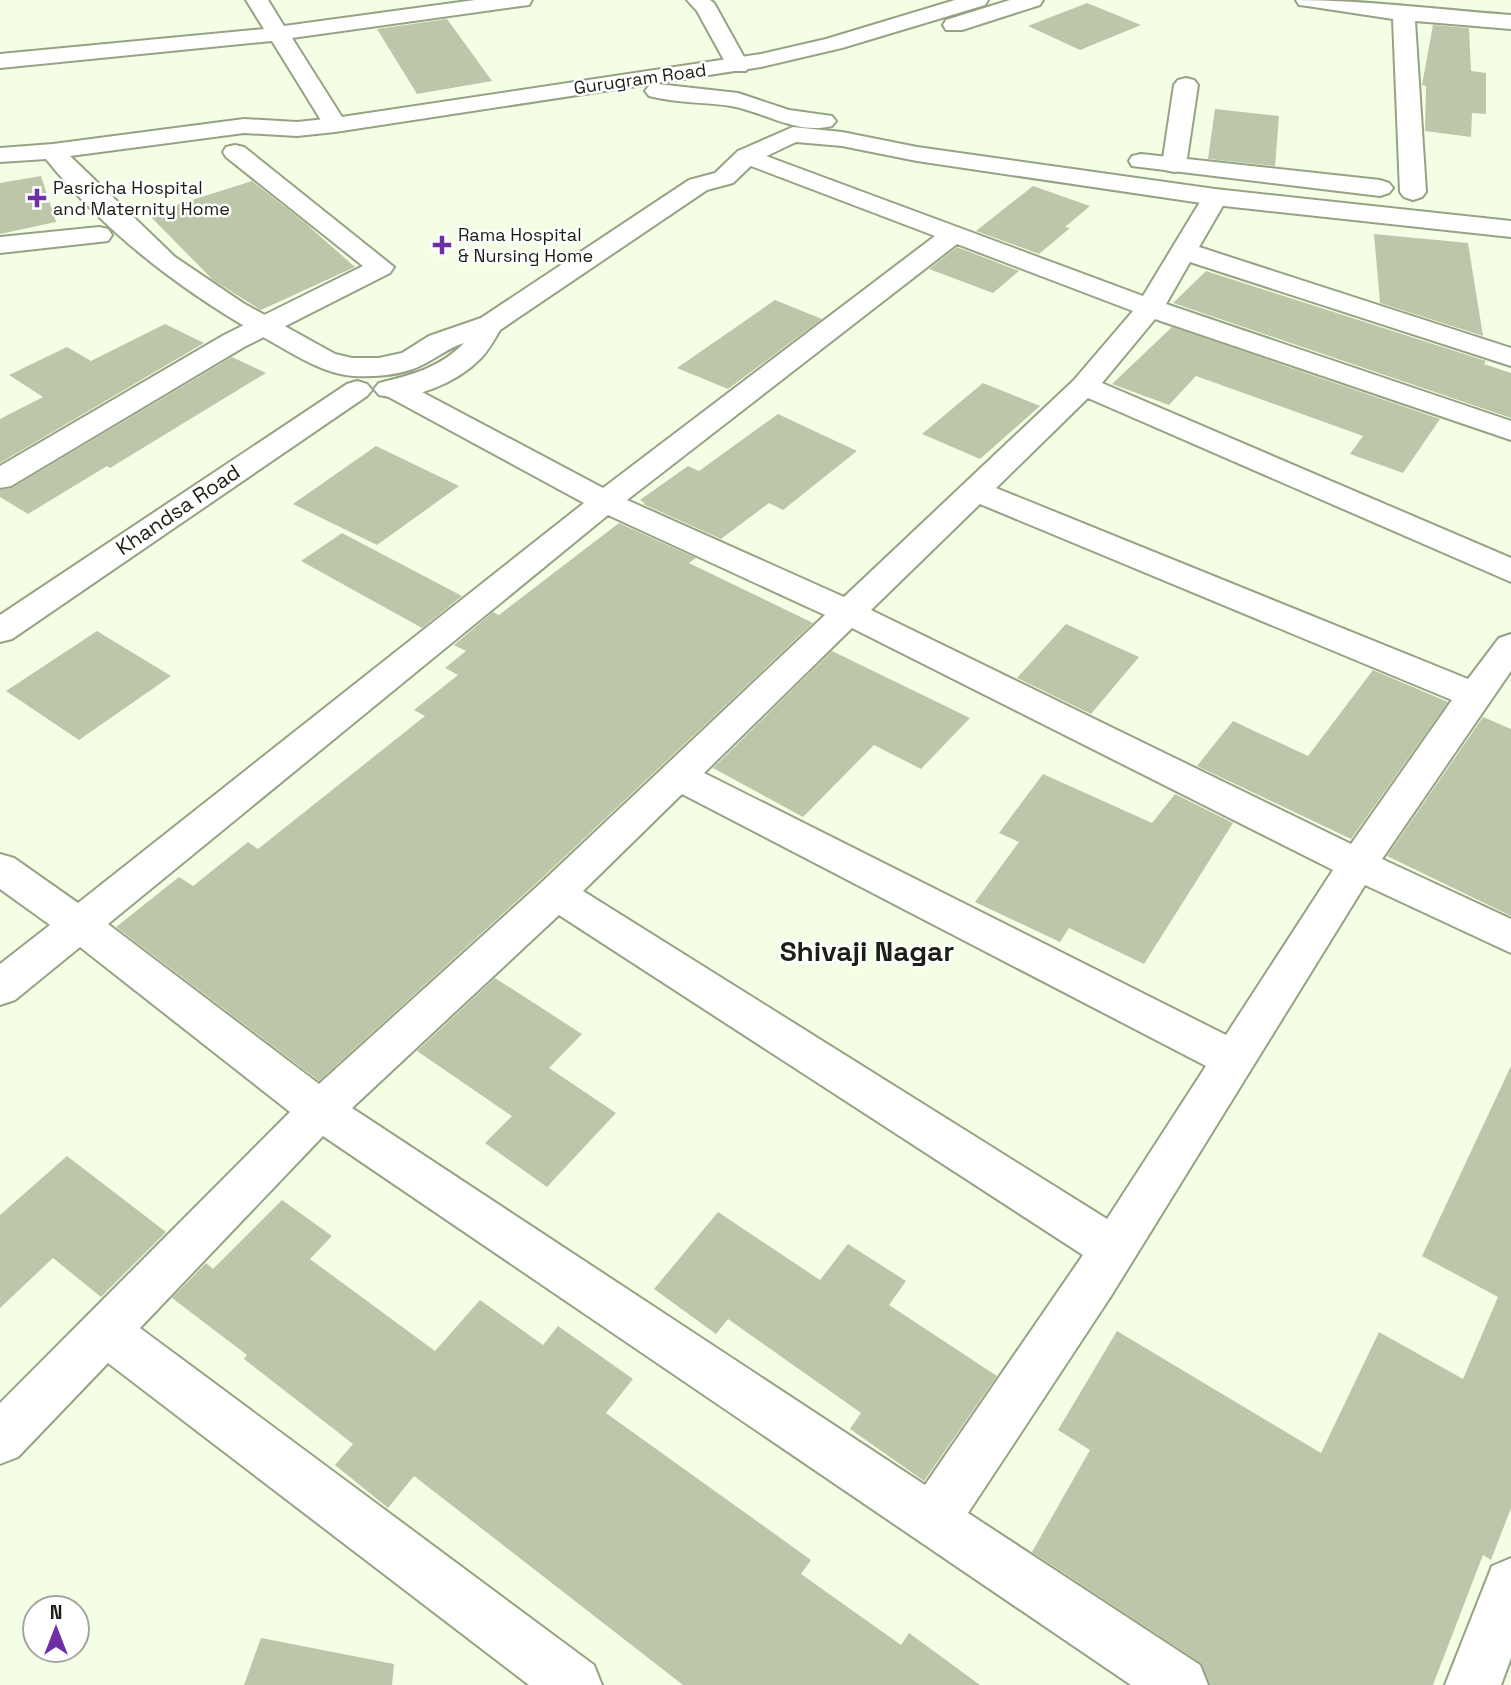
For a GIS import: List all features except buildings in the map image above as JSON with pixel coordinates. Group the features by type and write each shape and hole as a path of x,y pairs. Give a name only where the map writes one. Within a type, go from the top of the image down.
{"street":[{"path":"257,0 335,125"},
{"path":"0,61 277,34 521,0"},
{"path":"698,0 706,8 738,66 785,117"},
{"path":"798,74 1032,0"},
{"path":"1307,0 1404,14 1511,22"},
{"path":"1470,19 1505,0"},
{"name":"Gurugram Road","path":"56,166 244,126 297,129 335,125 738,66 793,54 963,2"},
{"path":"1119,158 1425,193 1404,14"},
{"path":"1174,165 1186,85"},
{"path":"584,87 683,92 738,100 785,117 1091,155"},
{"path":"698,185 695,169 762,123 785,117"},
{"name":"Gurugram Road","path":"208,155 235,152 297,129"},
{"path":"0,155 26,154 56,166 166,263 233,309 325,360 351,367 379,367 411,360 439,342 491,324 698,185 723,178 747,156 793,134 842,139 917,154 1215,197 1511,229"},
{"path":"0,479 234,341 381,267 235,152"},
{"path":"747,156 1150,308 1511,431"},
{"path":"0,177 56,166 139,163"},
{"path":"56,166 99,235 158,287 234,341 338,387 357,390 395,389 433,377 470,354 491,324"},
{"path":"0,1439 320,1110 556,893 1084,386 1150,308 1215,197"},
{"path":"0,988 605,502 955,233"},
{"path":"0,245 99,235"},
{"path":"1183,251 1511,357"},
{"path":"1084,386 1511,570"},
{"path":"395,389 605,502 848,612 1358,865 1511,937"},
{"name":"Khandsa Road","path":"0,631 357,390"},
{"path":"976,491 1474,695"},
{"path":"947,1498 1114,1249 1358,865 1474,695 1511,646"},
{"path":"679,776 1233,1059"},
{"path":"0,869 79,924 320,1110 947,1498 1180,1685"},
{"path":"556,893 1114,1249"},
{"path":"106,1332 574,1685"},
{"path":"1473,1685 1511,1585"}],"place":[{"name":"Pasricha Hospital and Maternity Home","path":"37,198"},
{"name":"Rama Hospital & Nursing Home","path":"442,245"}],"district":[{"name":"Shivaji Nagar","path":"867,951"}]}
